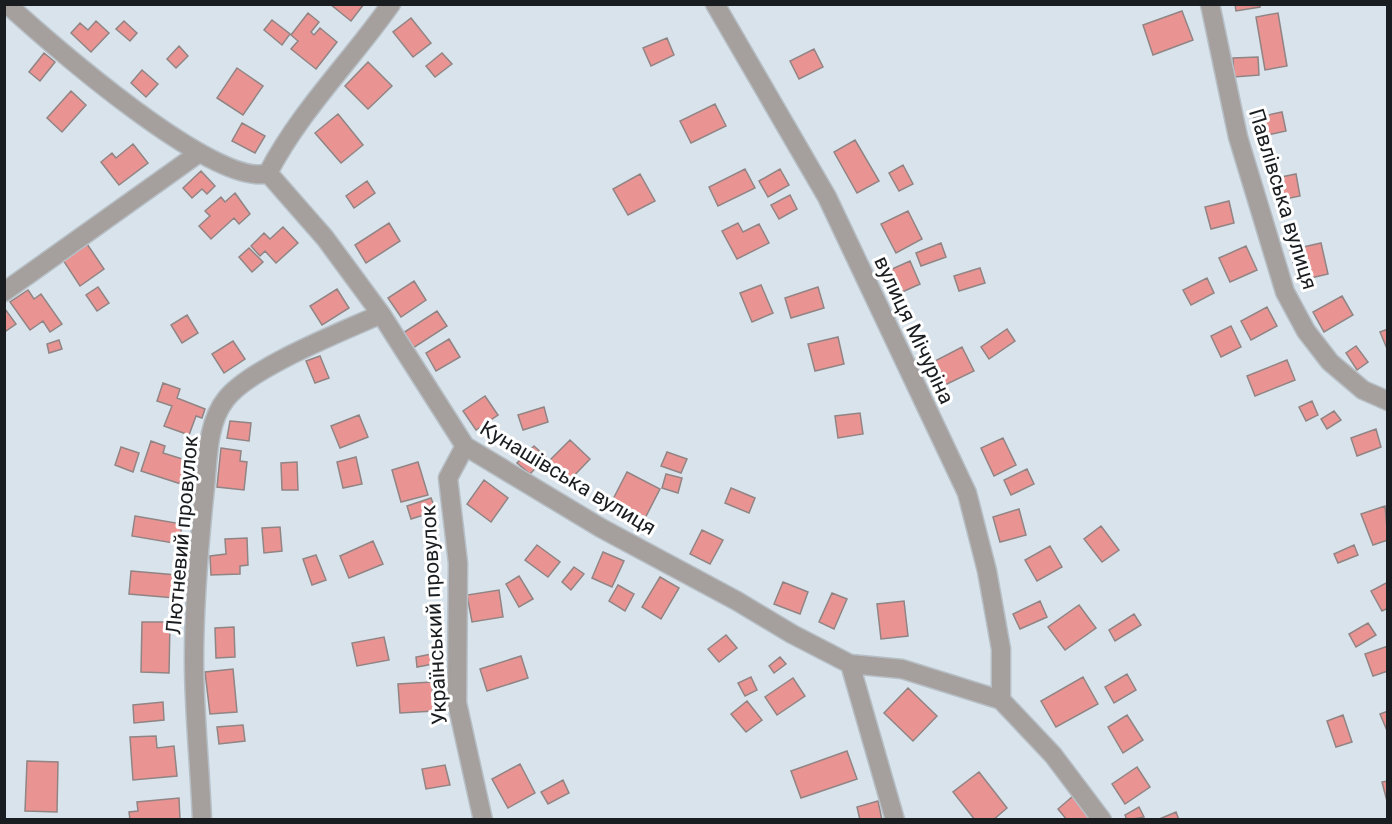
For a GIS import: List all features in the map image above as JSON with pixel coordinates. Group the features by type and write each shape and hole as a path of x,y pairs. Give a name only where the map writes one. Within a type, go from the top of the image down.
{"street":[{"path":"7,4 76,65 199,153 247,175 258,177 268,173 301,120 368,38 391,4"},
{"name":"вулиця Мічуріна","path":"715,4 827,197 967,493 987,571 1001,649 1000,700"},
{"name":"Павлівська вулиця","path":"1210,4 1238,137 1285,292 1306,331 1330,362 1363,390 1388,401"},
{"path":"4,292 199,153"},
{"name":"Кунашівська вулиця","path":"268,173 325,238 381,314 465,446 601,528 850,664 903,669 1000,700 1053,755 1102,819"},
{"name":"Лютневий провулок","path":"202,819 194,660 201,519 210,439 216,418 227,397 245,381 305,349 381,314"},
{"name":"Український провулок","path":"465,446 448,478 458,563 458,703 483,819"},
{"path":"850,664 895,819"}],"building":[{"path":"330,4 364,4 351,21"},
{"path":"1235,4 1260,4 1260,7 1236,11"},
{"path":"1182,11 1193,40 1153,55 1143,25"},
{"path":"308,13 319,22 311,32 314,35 320,28 337,42 316,69 291,49 298,41 291,35"},
{"path":"1278,13 1287,66 1265,70 1256,17"},
{"path":"411,18 431,43 413,57 393,32"},
{"path":"272,20 290,34 282,45 264,30"},
{"path":"96,21 109,33 91,52 71,33 80,23 88,30"},
{"path":"124,21 137,33 130,41 116,29"},
{"path":"667,38 674,55 651,66 643,48"},
{"path":"179,46 188,56 176,68 167,59"},
{"path":"814,49 823,67 799,79 790,61"},
{"path":"44,53 55,62 40,81 29,72"},
{"path":"442,53 452,64 435,77 426,66"},
{"path":"1258,57 1259,75 1234,77 1233,58"},
{"path":"368,62 392,86 368,109 345,86"},
{"path":"237,68 263,86 243,115 217,98"},
{"path":"142,70 158,84 146,97 131,83"},
{"path":"71,91 86,105 62,132 47,118"},
{"path":"715,104 726,126 691,143 680,121"},
{"path":"1282,112 1286,131 1258,137 1254,118"},
{"path":"338,114 363,145 341,163 315,133"},
{"path":"242,123 265,136 255,153 232,141"},
{"path":"855,140 879,181 857,193 834,152"},
{"path":"133,144 148,163 119,185 101,162 112,153 116,158"},
{"path":"903,165 913,184 899,191 889,173"},
{"path":"745,169 755,188 718,206 709,187"},
{"path":"780,169 789,185 768,197 759,181"},
{"path":"201,171 215,186 207,194 202,189 192,198 183,188"},
{"path":"640,174 655,201 628,215 613,189"},
{"path":"1296,174 1300,196 1275,201 1271,179"},
{"path":"367,181 375,193 354,208 346,196"},
{"path":"235,193 250,214 239,224 234,218 211,239 199,226 210,216 205,211 221,197 225,202"},
{"path":"790,195 797,209 779,219 771,205"},
{"path":"1229,201 1234,223 1211,229 1205,207"},
{"path":"908,211 922,239 896,253 881,224"},
{"path":"389,223 400,241 366,263 355,245"},
{"path":"738,223 743,232 759,224 769,243 737,259 722,231"},
{"path":"283,227 298,243 276,263 265,251 260,256 251,246 264,233 270,239"},
{"path":"941,243 946,257 921,266 916,253"},
{"path":"1321,243 1328,274 1298,281 1290,250"},
{"path":"87,244 104,269 80,286 63,260"},
{"path":"1246,246 1257,270 1230,282 1219,258"},
{"path":"249,248 263,262 252,272 239,257"},
{"path":"910,261 920,284 900,293 890,270"},
{"path":"980,268 985,283 959,291 954,276"},
{"path":"1207,278 1214,293 1191,305 1183,290"},
{"path":"414,281 426,300 401,317 388,298"},
{"path":"761,285 773,313 752,322 740,293"},
{"path":"98,287 109,303 97,311 86,295"},
{"path":"818,287 824,308 791,318 785,298"},
{"path":"337,289 349,308 322,325 310,306"},
{"path":"28,290 34,299 41,294 62,324 50,332 43,321 30,330 10,302"},
{"path":"1342,296 1353,315 1324,332 1313,312"},
{"path":"1267,307 1277,326 1251,340 1241,321"},
{"path":"5,309 16,324 6,331 4,328"},
{"path":"437,311 447,326 413,348 403,333"},
{"path":"187,315 198,333 182,343 171,325"},
{"path":"1231,326 1241,347 1221,357 1211,336"},
{"path":"1007,329 1015,341 989,359 981,347"},
{"path":"1388,329 1388,351 1380,332"},
{"path":"838,337 844,364 815,371 808,344"},
{"path":"449,339 460,357 436,371 426,353"},
{"path":"59,340 62,349 49,353 47,344"},
{"path":"233,341 245,359 224,373 212,354"},
{"path":"1356,346 1368,362 1357,370 1346,353"},
{"path":"962,347 974,371 945,385 933,362"},
{"path":"320,356 329,378 315,383 306,361"},
{"path":"1287,360 1295,380 1255,396 1247,376"},
{"path":"163,383 180,389 177,398 205,409 202,418 196,416 189,435 164,426 172,406 157,401"},
{"path":"485,396 498,415 476,430 463,411"},
{"path":"1312,401 1318,415 1306,421 1299,407"},
{"path":"544,407 548,422 523,430 518,415"},
{"path":"1334,411 1341,420 1327,429 1321,419"},
{"path":"860,413 863,434 838,438 835,416"},
{"path":"359,415 368,437 340,448 331,426"},
{"path":"230,421 251,423 249,441 227,438"},
{"path":"1376,429 1381,447 1357,456 1351,438"},
{"path":"1003,438 1016,465 994,476 981,448"},
{"path":"570,440 590,459 569,481 549,461"},
{"path":"151,441 165,446 163,453 189,461 181,484 141,471"},
{"path":"534,446 546,457 530,474 517,463"},
{"path":"121,447 139,453 133,472 115,465"},
{"path":"221,448 241,451 240,461 247,462 244,490 217,487"},
{"path":"667,452 687,459 681,473 661,466"},
{"path":"356,457 362,484 343,488 337,462"},
{"path":"297,462 298,490 282,490 281,463"},
{"path":"418,462 428,495 401,502 392,470"},
{"path":"1027,469 1034,484 1011,495 1004,480"},
{"path":"627,472 660,489 641,526 608,509"},
{"path":"666,474 682,478 678,493 662,488"},
{"path":"484,480 508,498 491,522 467,504"},
{"path":"731,488 755,498 749,513 725,503"},
{"path":"431,498 436,511 411,519 407,506"},
{"path":"1385,506 1388,540 1373,545 1361,514"},
{"path":"1019,509 1026,535 1000,542 993,517"},
{"path":"135,516 182,524 179,544 132,536"},
{"path":"1101,526 1119,550 1102,562 1084,539"},
{"path":"280,527 282,551 264,553 262,528"},
{"path":"702,530 723,540 710,564 690,554"},
{"path":"247,538 248,565 240,566 240,574 211,575 210,556 226,554 225,539"},
{"path":"373,541 383,564 349,578 340,556"},
{"path":"537,545 560,562 548,577 525,560"},
{"path":"1354,545 1358,555 1338,563 1334,554"},
{"path":"1050,546 1062,567 1037,581 1025,560"},
{"path":"603,552 624,561 612,587 592,578"},
{"path":"316,555 326,580 312,585 303,559"},
{"path":"574,567 584,574 571,590 562,582"},
{"path":"131,571 177,575 175,598 129,594"},
{"path":"519,576 533,599 519,607 506,584"},
{"path":"660,577 679,588 661,619 642,607"},
{"path":"783,582 808,592 800,614 774,604"},
{"path":"1388,582 1388,608 1382,611 1371,591"},
{"path":"618,585 634,594 625,611 609,601"},
{"path":"499,590 503,617 472,622 467,595"},
{"path":"832,593 847,599 834,629 819,622"},
{"path":"904,601 908,636 881,639 877,604"},
{"path":"1040,601 1047,617 1020,629 1013,614"},
{"path":"1079,605 1096,628 1065,650 1048,627"},
{"path":"1134,614 1141,625 1115,641 1109,630"},
{"path":"142,622 170,622 169,673 141,672"},
{"path":"1368,623 1376,635 1356,647 1349,634"},
{"path":"234,627 235,657 216,658 215,628"},
{"path":"726,635 737,648 719,662 708,649"},
{"path":"384,637 389,660 357,666 352,643"},
{"path":"1388,646 1388,671 1373,676 1365,654"},
{"path":"437,653 439,663 417,667 416,657"},
{"path":"521,656 528,678 487,691 480,669"},
{"path":"780,657 786,664 774,673 769,666"},
{"path":"233,669 237,712 210,714 205,672"},
{"path":"1127,674 1136,690 1114,703 1105,687"},
{"path":"751,677 757,690 745,696 738,683"},
{"path":"1083,677 1098,704 1056,727 1041,701"},
{"path":"793,678 805,696 777,715 765,697"},
{"path":"432,682 434,711 400,713 398,684"},
{"path":"908,688 937,716 913,741 884,713"},
{"path":"747,701 762,720 746,732 731,714"},
{"path":"163,702 164,720 134,723 133,705"},
{"path":"1388,711 1388,733 1380,714"},
{"path":"1127,715 1143,740 1123,753 1108,727"},
{"path":"1343,715 1352,742 1336,747 1327,721"},
{"path":"243,725 245,741 219,744 217,727"},
{"path":"156,736 157,748 174,746 177,776 133,780 130,737"},
{"path":"847,751 857,779 801,798 791,771"},
{"path":"27,761 58,762 57,812 25,811"},
{"path":"520,764 535,793 508,808 492,779"},
{"path":"445,765 450,785 426,789 422,769"},
{"path":"1137,767 1150,787 1125,804 1112,784"},
{"path":"979,772 1007,808 993,820 975,820 953,792"},
{"path":"563,780 569,793 548,804 541,792"},
{"path":"1388,781 1388,805 1382,782"},
{"path":"1073,796 1090,816 1087,820 1067,820 1058,809"},
{"path":"179,798 180,820 130,820 129,812 138,811 137,802"},
{"path":"878,801 882,820 860,820 857,807"},
{"path":"1139,807 1144,817 1127,820 1125,815"},
{"path":"1176,812 1179,820 1157,820"}]}
